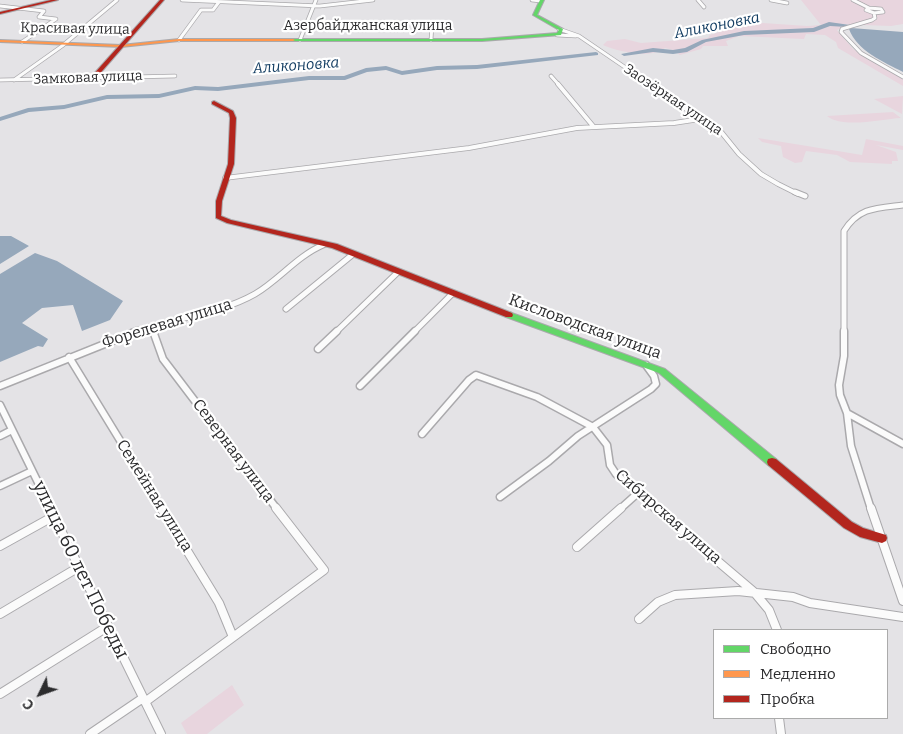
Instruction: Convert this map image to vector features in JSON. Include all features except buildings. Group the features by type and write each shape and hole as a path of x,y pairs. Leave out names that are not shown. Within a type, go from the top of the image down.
{"street":[{"path":"0,13 56,0"},
{"path":"14,80 64,44 117,0"},
{"path":"94,77 162,0"},
{"path":"182,0 314,6 371,0"},
{"path":"260,3 263,0"},
{"path":"300,40 316,0"},
{"path":"538,0 536,16 558,32 578,36"},
{"path":"698,0 704,7"},
{"path":"771,0 787,3"},
{"path":"853,0 870,8 883,11 874,13 866,10 870,8"},
{"path":"179,40 201,10 213,10 219,2"},
{"path":"0,6 22,7 44,12 39,18 56,19 22,42"},
{"path":"874,13 875,18 872,20 849,25 842,28 841,32 861,53 903,77"},
{"path":"431,40 432,24"},
{"name":"Заозёрная улица","path":"558,32 578,36 719,130 729,139 738,153 767,179 789,191 804,196"},
{"name":"Азербайджанская улица","path":"179,40 500,39 558,32"},
{"name":"Красивая улица","path":"0,41 121,46 179,40"},
{"name":"Замковая улица","path":"0,80 175,76"},
{"path":"551,76 594,126"},
{"path":"214,103 231,112 233,118 231,164 225,178 469,148 497,140 594,126 674,123 700,119"},
{"name":"Кисловодская улица","path":"225,178 217,207 218,217 229,222 334,246 352,255 452,294 662,371 848,525 860,532 882,538"},
{"path":"903,205 866,210 851,219 844,231 844,356 839,385 842,403 847,413 852,446 903,600"},
{"name":"Форелевая улица","path":"0,386 136,331 234,304 255,294 311,250 323,245"},
{"path":"286,309 352,255"},
{"path":"318,349 398,272"},
{"path":"360,386 452,294"},
{"name":"Северная улица","path":"152,327 163,359 324,570 233,638"},
{"name":"Семейная улица","path":"69,357 219,603 233,638"},
{"path":"500,497 549,461 578,436 651,390 656,384 654,376 646,365"},
{"name":"Сибирская улица","path":"422,434 469,380 476,375 552,404 593,427 607,445 610,465 613,470 754,592 766,604 773,615 777,629"},
{"name":"улица 60 лет Победы","path":"0,405 161,734"},
{"path":"847,413 903,444"},
{"path":"0,436 12,430"},
{"path":"0,486 32,470"},
{"path":"577,547 639,492"},
{"path":"0,546 54,516"},
{"path":"0,614 79,567"},
{"path":"639,619 658,602 675,595 719,591 754,592 793,597 810,603 903,617"},
{"path":"0,694 107,627"},
{"path":"90,734 144,700 233,638"},
{"path":"779,719 781,734"}],"shaded area":[{"path":"801,0 903,0 903,24 891,26 836,24 845,26 837,30 853,49 903,79 903,86 838,48 836,42 825,35 806,34 804,39 739,36 726,41 728,46 703,46 701,49 680,55 673,50 665,48 643,54 617,50 603,45 607,41 625,39 641,43 708,38 710,35 741,25 763,23 821,25"},
{"path":"903,96 902,114 874,99"},
{"path":"893,112 901,118 852,123 834,120 827,116"},
{"path":"758,138 862,155 866,139 903,146 903,150 876,145 896,152 898,161 892,161 892,164 850,162 837,155 806,151 802,162 795,163 783,157 781,146 762,142"},
{"path":"232,685 244,705 207,734 187,734 181,723"}],"water":[{"path":"849,29 903,32 903,72 865,50 853,37"},
{"path":"0,236 11,236 29,246 0,264"},
{"path":"35,253 57,261 123,301 110,320 82,331 73,305 42,308 22,323 48,339 43,347 38,346 0,362 0,274"}],"waterway":[{"name":"Аликоновка","path":"624,54 653,50 673,52 687,50 704,41 744,33 814,30 829,24 847,25"},
{"name":"Аликоновка","path":"0,119 28,110 64,107 107,97 159,96 195,88 218,89 309,78 345,78 366,70 386,68 402,73 437,68 477,67 596,54"}],"traffic: fast":[{"path":"293,40 482,40 559,34 561,30 535,15 542,0"},
{"path":"509,315 662,371 772,462"}],"traffic: slow":[{"path":"0,41 121,46 179,40 293,40"}],"traffic: jam":[{"path":"0,13 56,0"},
{"path":"94,77 162,0"},
{"path":"214,103 231,112 233,118 231,164 219,201 218,217 229,222 334,246 509,315"},
{"path":"772,462 848,525 860,532 882,538"}]}
